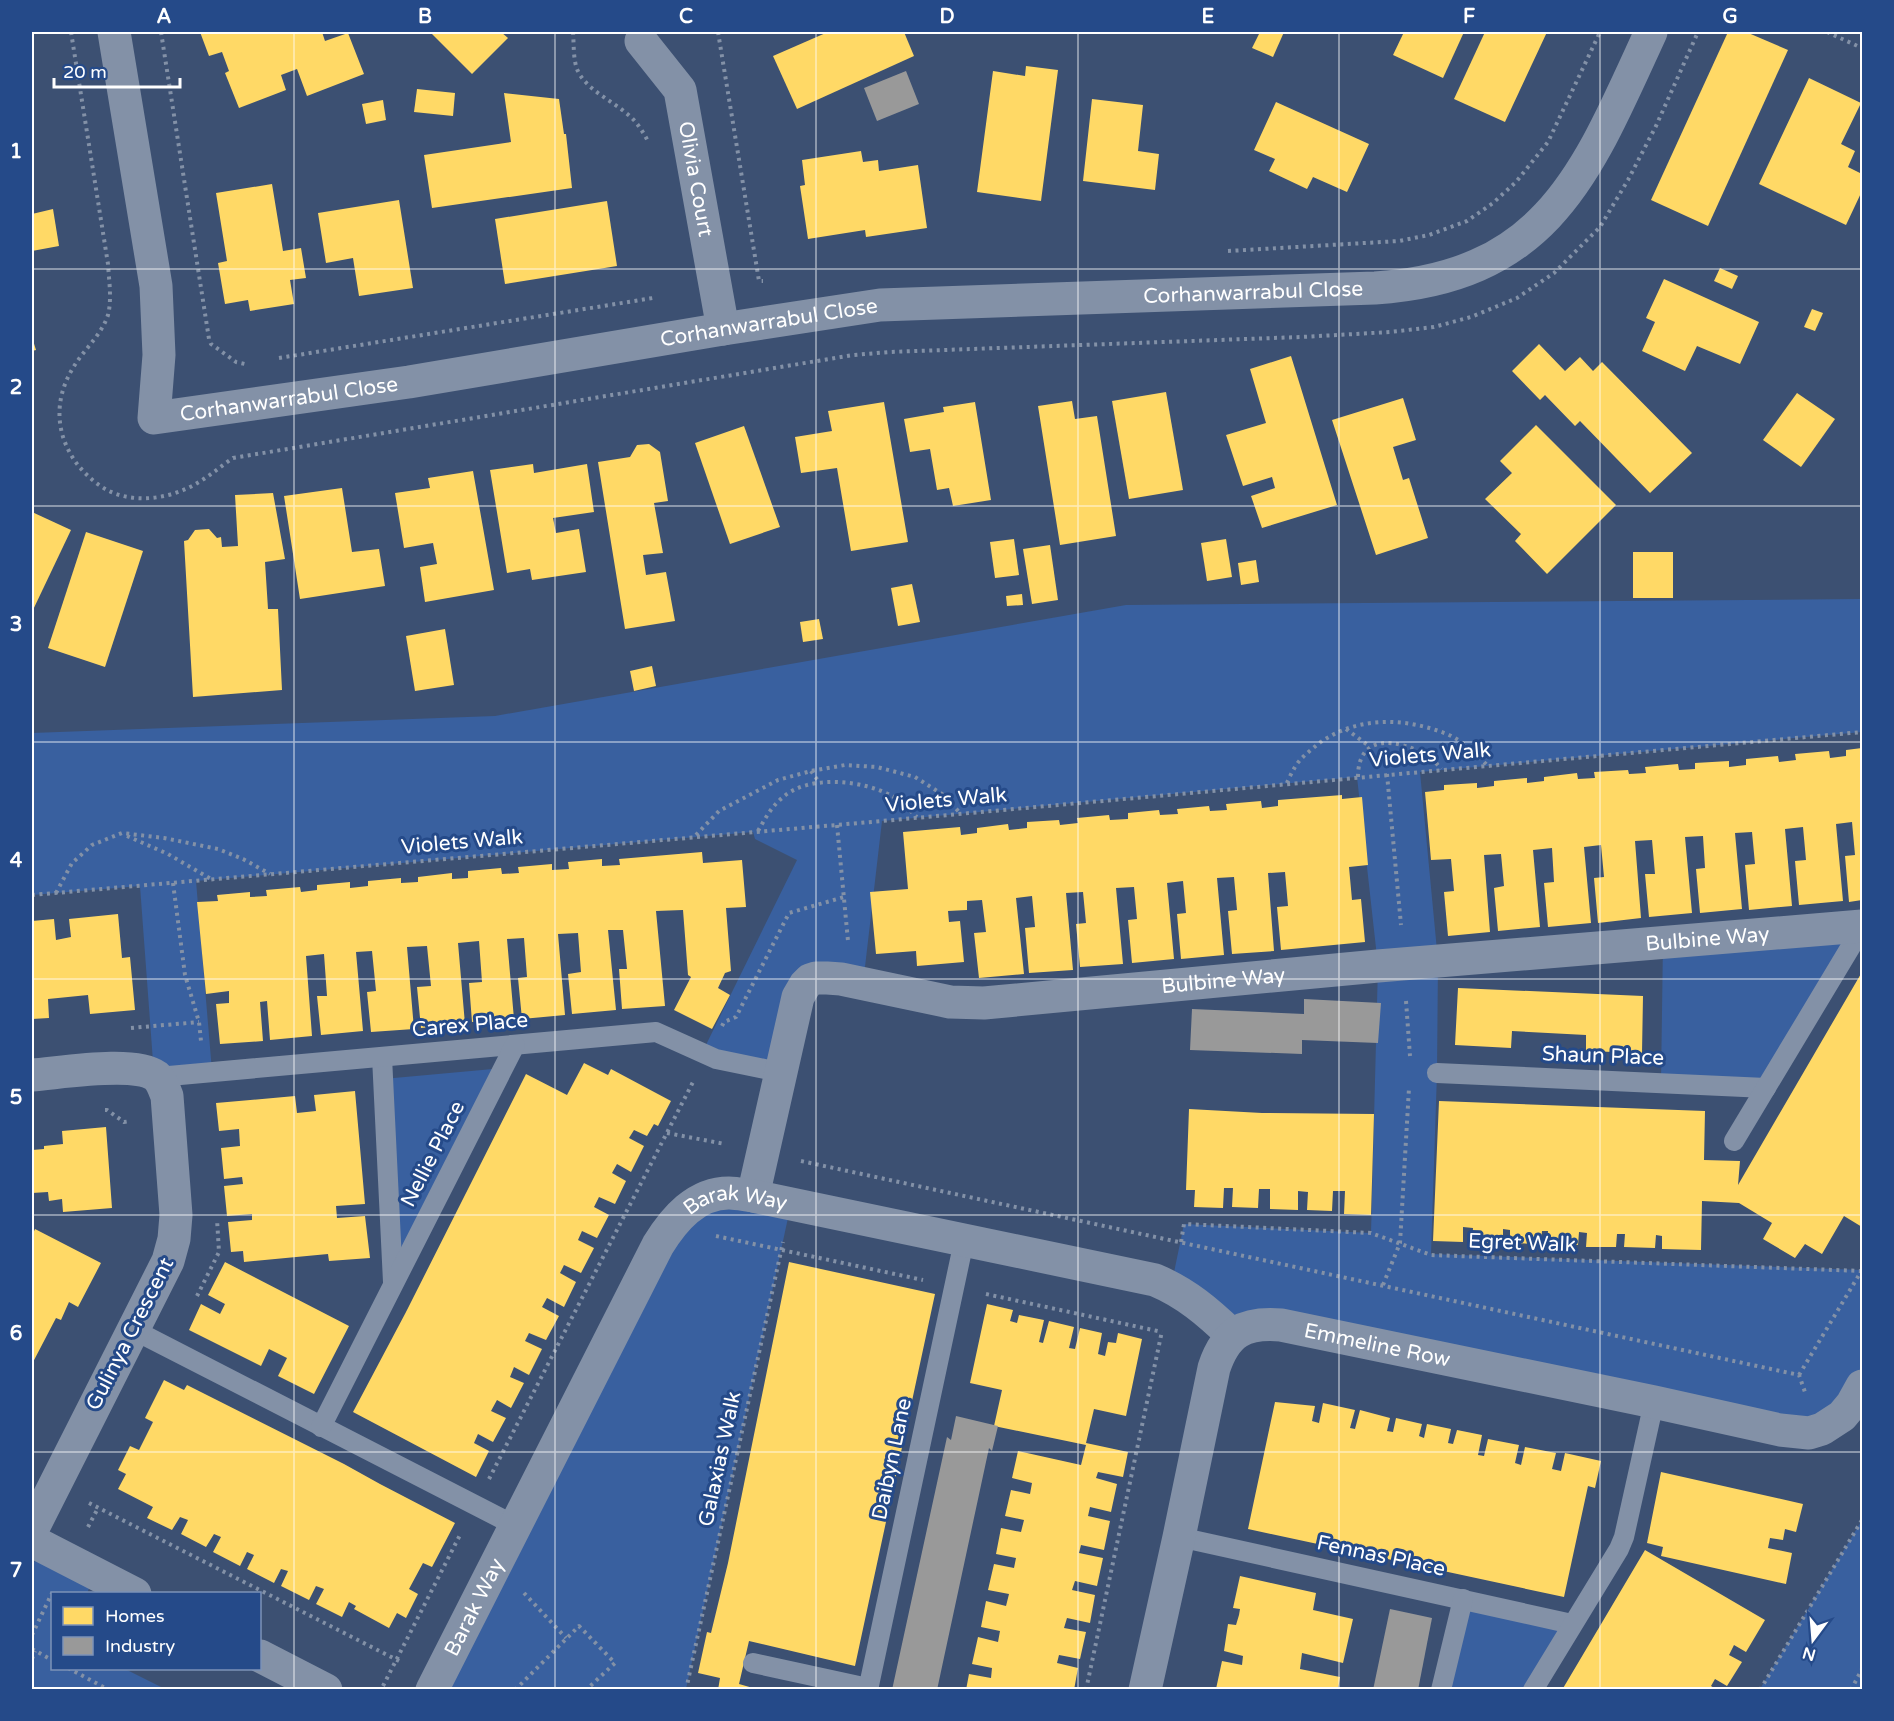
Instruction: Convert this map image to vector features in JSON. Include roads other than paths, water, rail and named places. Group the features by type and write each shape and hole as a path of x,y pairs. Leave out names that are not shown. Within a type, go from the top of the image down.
{"street":[{"name":"Corhanwarrabul Close","path":"114,32 156,286 159,355 154,418 409,382 880,305 1375,288 1435,281 1507,251 1526,237 1562,201 1601,139 1652,32"},
{"name":"Olivia Court","path":"641,41 680,90 723,329"},
{"name":"Bulbine Way","path":"753,1196 779,1072 798,997 805,985 816,978 841,979 950,1002 976,1003 1387,965 1863,927"},
{"path":"32,1075 129,1068 149,1072 158,1077"},
{"name":"Gulinya Crescent","path":"32,1530 172,1251 176,1227 166,1096 164,1086 158,1077"},
{"name":"Barak Way","path":"432,1689 658,1245 669,1228 693,1204 708,1196 729,1193 753,1196 1155,1280 1187,1296 1232,1335"},
{"name":"Emmeline Row","path":"1232,1335 1256,1325 1281,1324 1780,1430 1809,1433 1822,1429 1842,1416 1863,1386"},
{"path":"1145,1689 1214,1368 1218,1355 1232,1335"},
{"path":"32,1541 133,1592"},
{"path":"261,1656 326,1689"}],"lane":[{"path":"1734,1141 1863,927"},
{"name":"Carex Place","path":"158,1077 656,1032 716,1059 779,1072"},
{"name":"Nellie Place","path":"321,1427 515,1045"},
{"name":"Nellie Place","path":"382,1057 393,1285"},
{"name":"Shaun Place","path":"1437,1073 1766,1088"},
{"name":"Daibyn Lane","path":"753,1663 868,1689 964,1241"},
{"path":"132,1329 516,1526"},
{"path":"1533,1689 1619,1549 1624,1537 1654,1402"},
{"name":"Fennas Place","path":"1179,1537 1572,1624"},
{"path":"1442,1689 1462,1599"}]}
